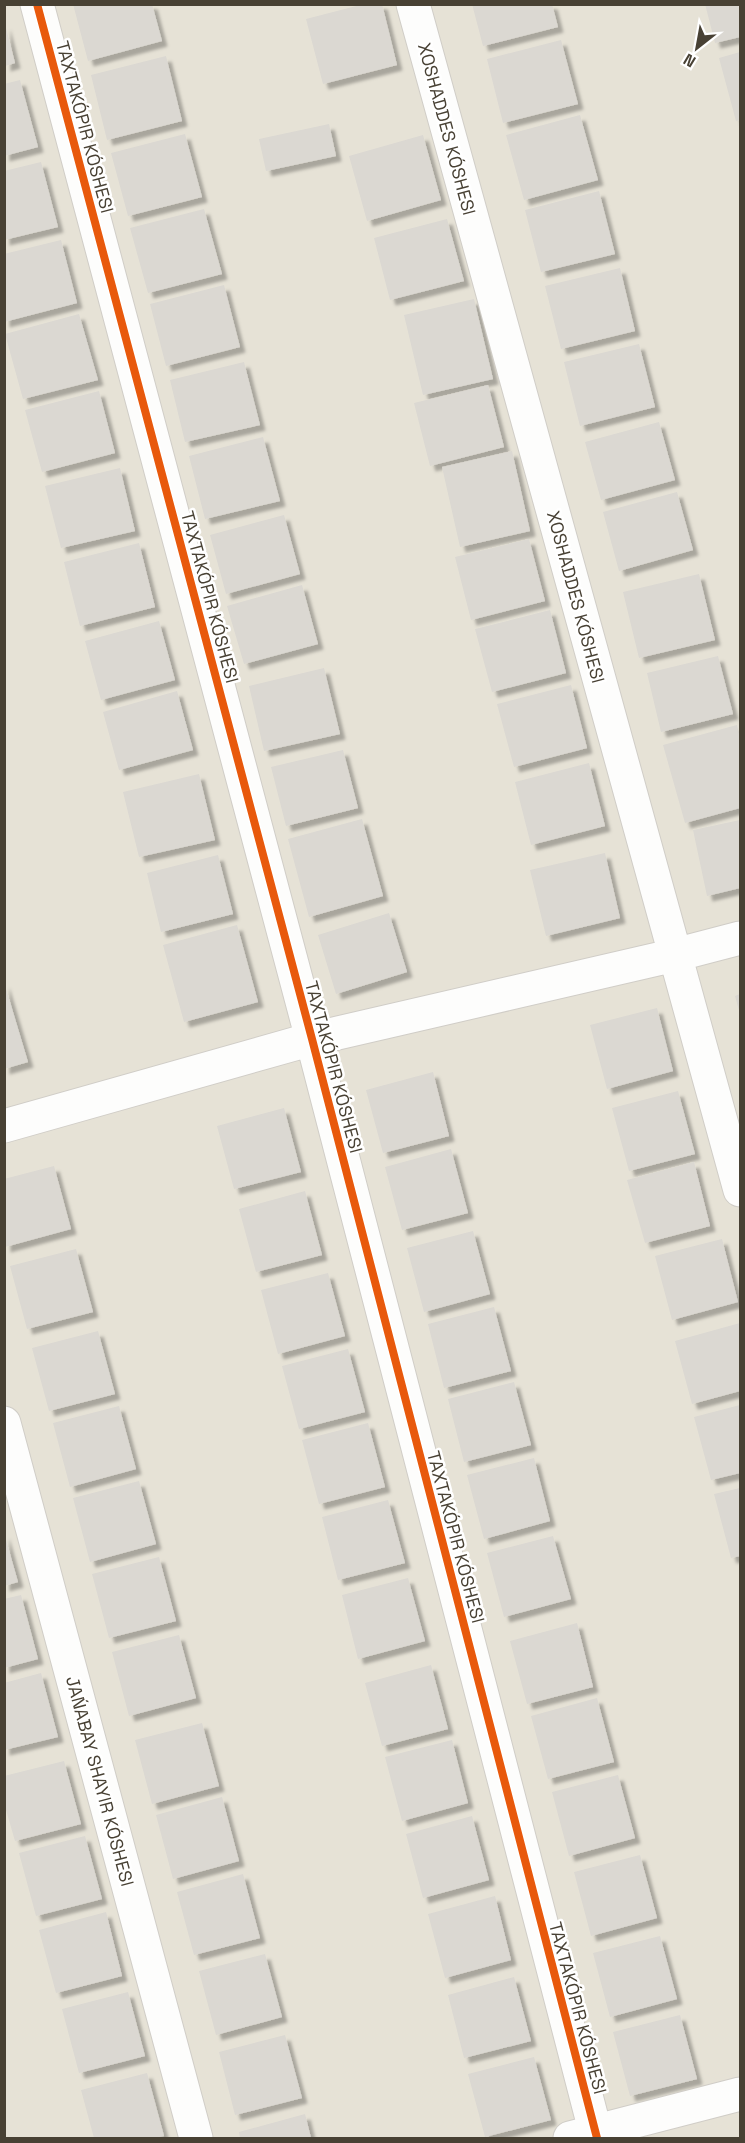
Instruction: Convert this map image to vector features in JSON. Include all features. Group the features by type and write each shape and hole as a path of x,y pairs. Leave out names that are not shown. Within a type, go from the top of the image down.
{"street":[{"name":"TAXTAKÓPIR KÓSHESI","path":"37,4 312,1039 587,2136"},
{"name":"XOSHADDES KÓSHESI","path":"413,4 741,1190"},
{"path":"4,1126 312,1039 741,938"},
{"path":"4,1423 196,2139"},
{"path":"587,2136 741,2094"}],"shaded area":[{"path":"5,5 740,5 740,2138 5,2138"}],"building":[{"path":"73,4 152,4 162,41 88,61"},
{"path":"364,4 382,4 397,65 323,84 306,19"},
{"path":"472,4 552,4 558,27 483,46"},
{"path":"705,4 740,4 740,37 715,43"},
{"path":"5,24 15,63 5,66"},
{"path":"561,40 578,104 503,123 487,59"},
{"path":"740,52 740,120 736,121 719,58"},
{"path":"166,56 182,121 107,140 91,75"},
{"path":"20,80 38,147 4,156 4,84"},
{"path":"580,115 598,180 524,200 506,135"},
{"path":"329,124 336,156 266,171 259,139"},
{"path":"185,134 202,197 128,216 111,153"},
{"path":"423,135 441,200 367,221 349,156"},
{"path":"41,162 58,227 4,240 4,171"},
{"path":"599,191 615,254 541,272 525,210"},
{"path":"204,209 222,274 148,293 130,228"},
{"path":"447,219 464,281 390,300 374,238"},
{"path":"61,240 77,303 4,322 4,254"},
{"path":"620,268 635,331 561,349 545,286"},
{"path":"224,285 240,347 166,366 150,304"},
{"path":"474,299 493,379 423,395 404,315"},
{"path":"79,314 98,380 23,399 5,334"},
{"path":"639,344 655,407 580,426 564,362"},
{"path":"244,362 260,425 185,442 170,380"},
{"path":"488,385 504,447 430,466 414,403"},
{"path":"99,391 115,453 42,472 25,410"},
{"path":"659,422 675,480 601,500 585,442"},
{"path":"263,437 280,501 205,519 189,456"},
{"path":"512,451 530,531 460,547 442,467"},
{"path":"120,468 135,531 61,548 45,486"},
{"path":"677,492 693,550 619,571 603,512"},
{"path":"284,515 300,574 226,594 210,535"},
{"path":"529,539 545,601 471,620 455,557"},
{"path":"139,543 155,607 80,626 64,562"},
{"path":"699,574 715,640 639,658 623,592"},
{"path":"302,585 318,644 244,664 227,606"},
{"path":"550,610 566,673 492,692 475,629"},
{"path":"159,621 175,680 101,700 85,641"},
{"path":"718,656 733,714 661,732 647,673"},
{"path":"324,668 340,734 264,751 249,686"},
{"path":"571,685 587,748 514,767 497,704"},
{"path":"177,691 193,750 119,770 103,712"},
{"path":"737,725 740,738 740,808 685,823 663,745"},
{"path":"343,750 358,808 286,826 271,767"},
{"path":"589,763 605,826 531,845 515,782"},
{"path":"199,774 215,840 139,857 123,792"},
{"path":"362,819 383,896 309,917 288,839"},
{"path":"740,820 740,888 707,896 693,830"},
{"path":"605,853 620,918 546,936 530,870"},
{"path":"218,855 233,914 161,932 147,873"},
{"path":"389,913 407,972 336,994 318,935"},
{"path":"237,925 258,1002 184,1022 163,945"},
{"path":"4,982 28,1062 4,1069"},
{"path":"740,994 740,1014 735,996"},
{"path":"657,1008 673,1071 607,1089 590,1025"},
{"path":"433,1072 449,1136 383,1153 366,1090"},
{"path":"678,1091 695,1154 629,1171 612,1108"},
{"path":"284,1108 301,1172 234,1189 217,1126"},
{"path":"451,1149 468,1213 402,1230 385,1167"},
{"path":"694,1162 710,1226 645,1243 627,1180"},
{"path":"54,1166 71,1229 5,1247 4,1179"},
{"path":"305,1191 322,1255 256,1272 239,1209"},
{"path":"473,1231 490,1294 424,1312 407,1248"},
{"path":"722,1239 738,1302 672,1320 655,1256"},
{"path":"76,1249 93,1312 27,1329 10,1266"},
{"path":"328,1273 345,1336 278,1354 261,1290"},
{"path":"494,1307 511,1371 444,1388 428,1324"},
{"path":"740,1323 740,1391 692,1404 675,1341"},
{"path":"98,1331 115,1394 49,1411 32,1348"},
{"path":"348,1349 365,1412 299,1429 282,1366"},
{"path":"514,1382 531,1445 464,1462 448,1399"},
{"path":"740,1405 740,1473 711,1480 694,1417"},
{"path":"119,1406 136,1469 70,1487 53,1423"},
{"path":"368,1423 385,1487 319,1504 302,1440"},
{"path":"534,1458 550,1521 484,1539 467,1475"},
{"path":"139,1481 156,1544 90,1562 73,1498"},
{"path":"740,1488 740,1556 731,1558 714,1494"},
{"path":"388,1500 405,1563 338,1580 322,1517"},
{"path":"4,1533 18,1582 4,1586"},
{"path":"553,1536 571,1599 504,1617 487,1553"},
{"path":"159,1557 176,1621 109,1638 92,1574"},
{"path":"408,1578 425,1641 358,1659 342,1595"},
{"path":"21,1595 38,1659 4,1668 4,1599"},
{"path":"577,1623 593,1687 527,1704 510,1641"},
{"path":"179,1635 196,1698 129,1716 112,1652"},
{"path":"431,1665 448,1729 382,1746 365,1683"},
{"path":"41,1673 58,1737 4,1750 4,1683"},
{"path":"597,1698 614,1762 548,1779 531,1716"},
{"path":"202,1723 219,1786 152,1804 135,1740"},
{"path":"452,1740 468,1803 402,1821 385,1757"},
{"path":"64,1761 81,1824 15,1841 4,1803 4,1776"},
{"path":"618,1775 635,1838 569,1856 552,1792"},
{"path":"222,1797 239,1861 173,1879 156,1815"},
{"path":"472,1816 489,1880 423,1898 406,1834"},
{"path":"85,1836 102,1899 36,1916 19,1853"},
{"path":"640,1855 657,1918 591,1936 574,1872"},
{"path":"243,1874 260,1938 194,1955 177,1892"},
{"path":"495,1896 511,1960 445,1978 428,1914"},
{"path":"106,1912 122,1976 56,1993 39,1930"},
{"path":"660,1936 677,1999 610,2017 593,1953"},
{"path":"265,1954 282,2017 216,2035 199,1971"},
{"path":"514,1977 531,2041 464,2058 448,1995"},
{"path":"128,1992 145,2056 79,2073 62,2009"},
{"path":"680,2015 697,2079 630,2096 613,2032"},
{"path":"285,2035 302,2098 235,2115 219,2052"},
{"path":"534,2057 551,2120 485,2137 468,2074"},
{"path":"147,2073 164,2136 94,2138 81,2090"},
{"path":"305,2114 311,2138 240,2138 239,2132"}],"cycle path":[{"path":"37,4 312,1039 597,2138"}]}
